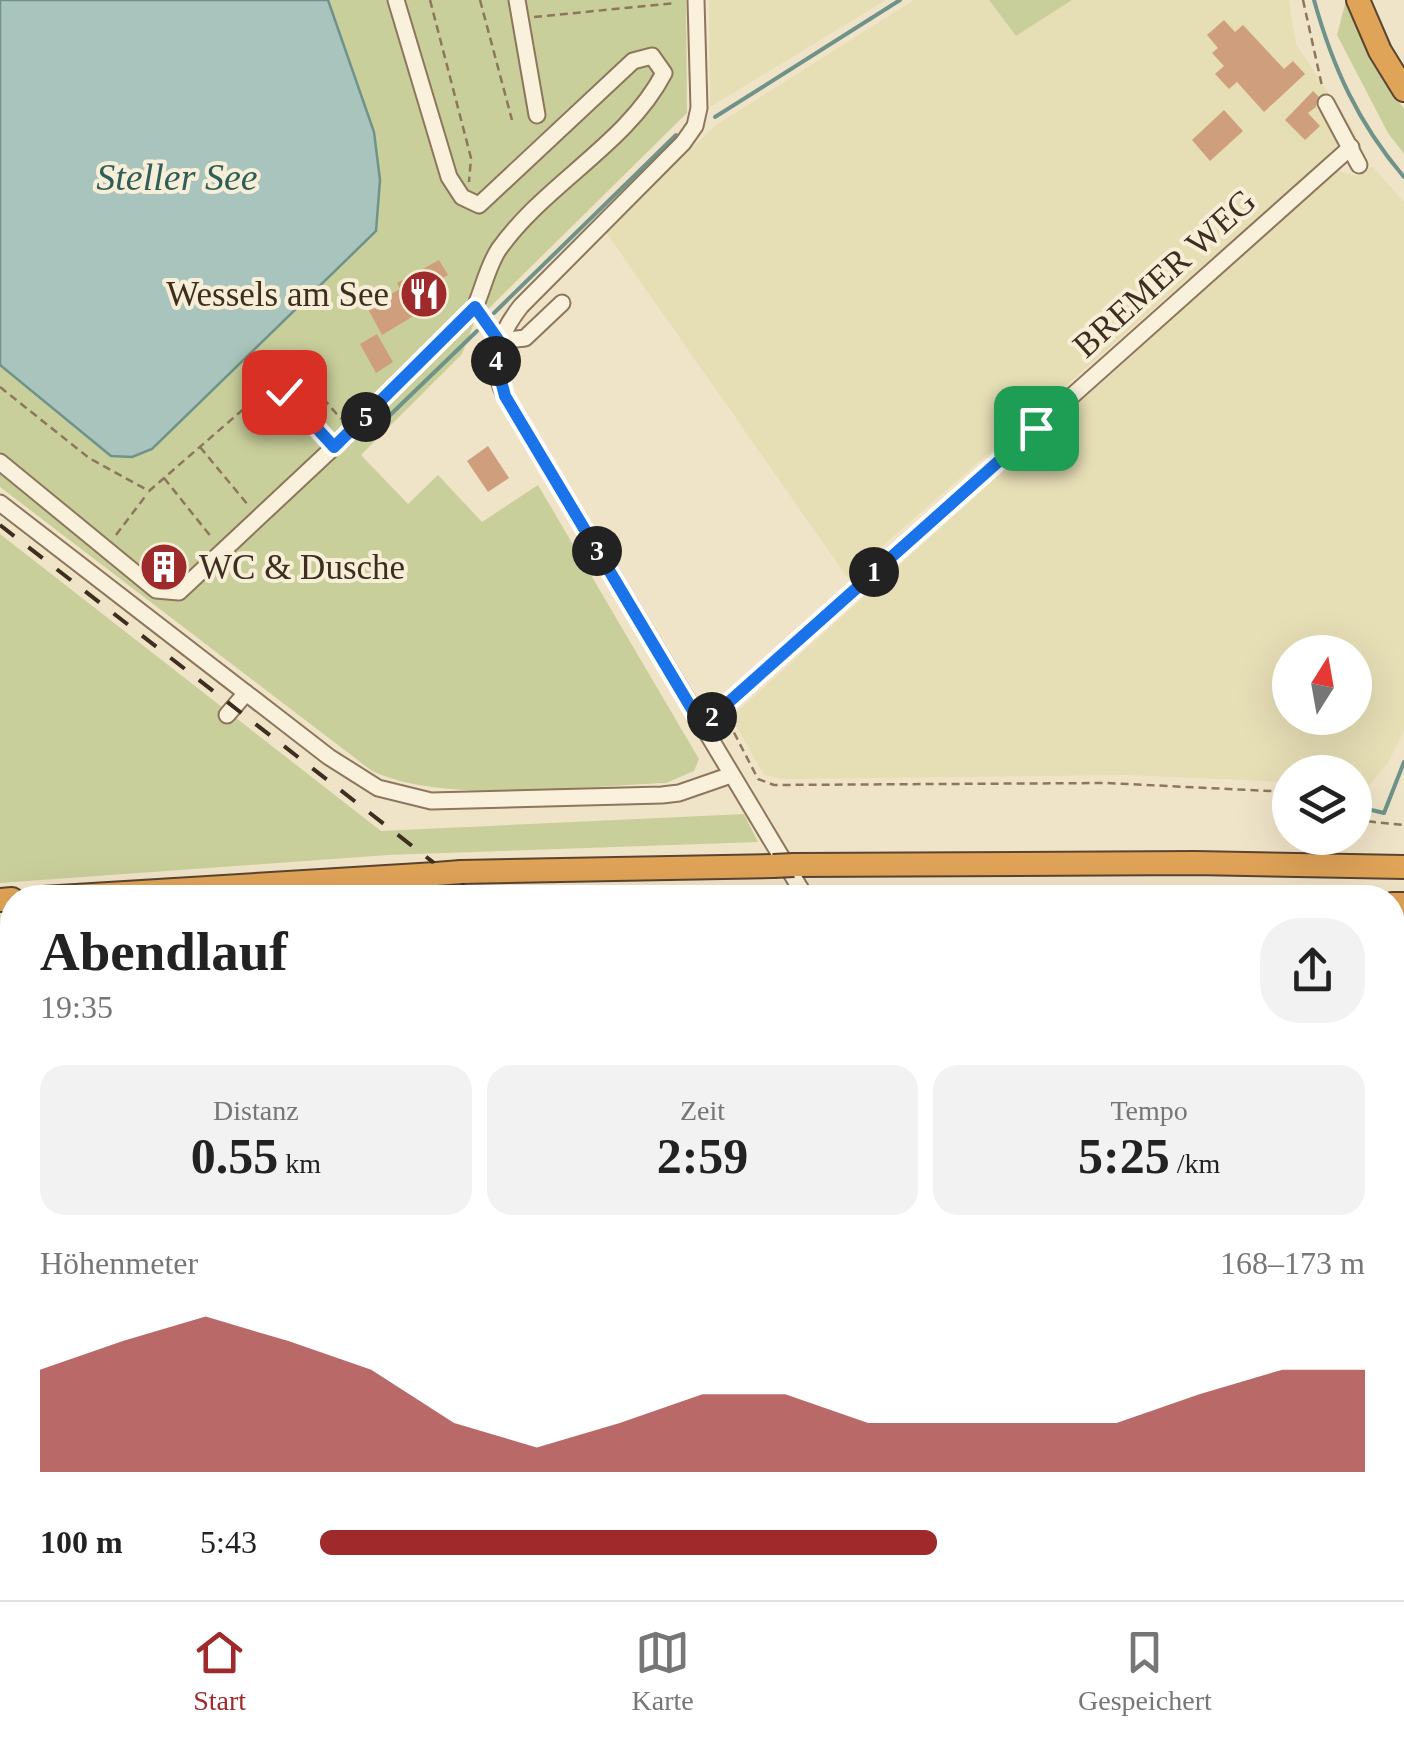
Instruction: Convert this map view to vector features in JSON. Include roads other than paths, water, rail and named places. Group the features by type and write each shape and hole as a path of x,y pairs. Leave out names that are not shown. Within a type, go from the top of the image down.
{"highway":[{"path":"1358,0 1380,50 1404,90"},
{"path":"256,885 461,872 784,866 1404,864"}],"street":[{"path":"0,462 156,590 178,592 351,431 475,307 498,251 544,199 648,102 664,73 652,56 633,61 479,206 462,197 449,177 396,0"},
{"path":"517,0 537,115"},
{"path":"696,0 700,108 695,126 683,143 543,281 505,326 496,362 505,396 798,885"},
{"path":"1326,103 1359,165"},
{"name":"BREMER WEG","path":"702,726 1351,147"},
{"path":"499,341 525,338 562,302"},
{"path":"475,307 499,341"},
{"path":"0,503 357,776 400,796 431,801 662,795 731,774"},
{"path":"227,715 246,693"}],"water":[{"name":"Steller See","path":"0,0 328,0 374,132 380,180 376,231 152,449 132,457 111,456 0,365"}],"waterway":[{"path":"715,117 900,0"},
{"path":"1314,0 1349,94 1373,136 1404,177"},
{"path":"494,313 676,135"},
{"path":"386,419 477,331"},
{"path":"1372,810 1384,813 1404,762"}],"railway":[{"path":"0,525 462,885"}],"place":[{"name":"Wessels am See","path":"424,294"},
{"name":"WC & Dusche","path":"164,567"}]}
